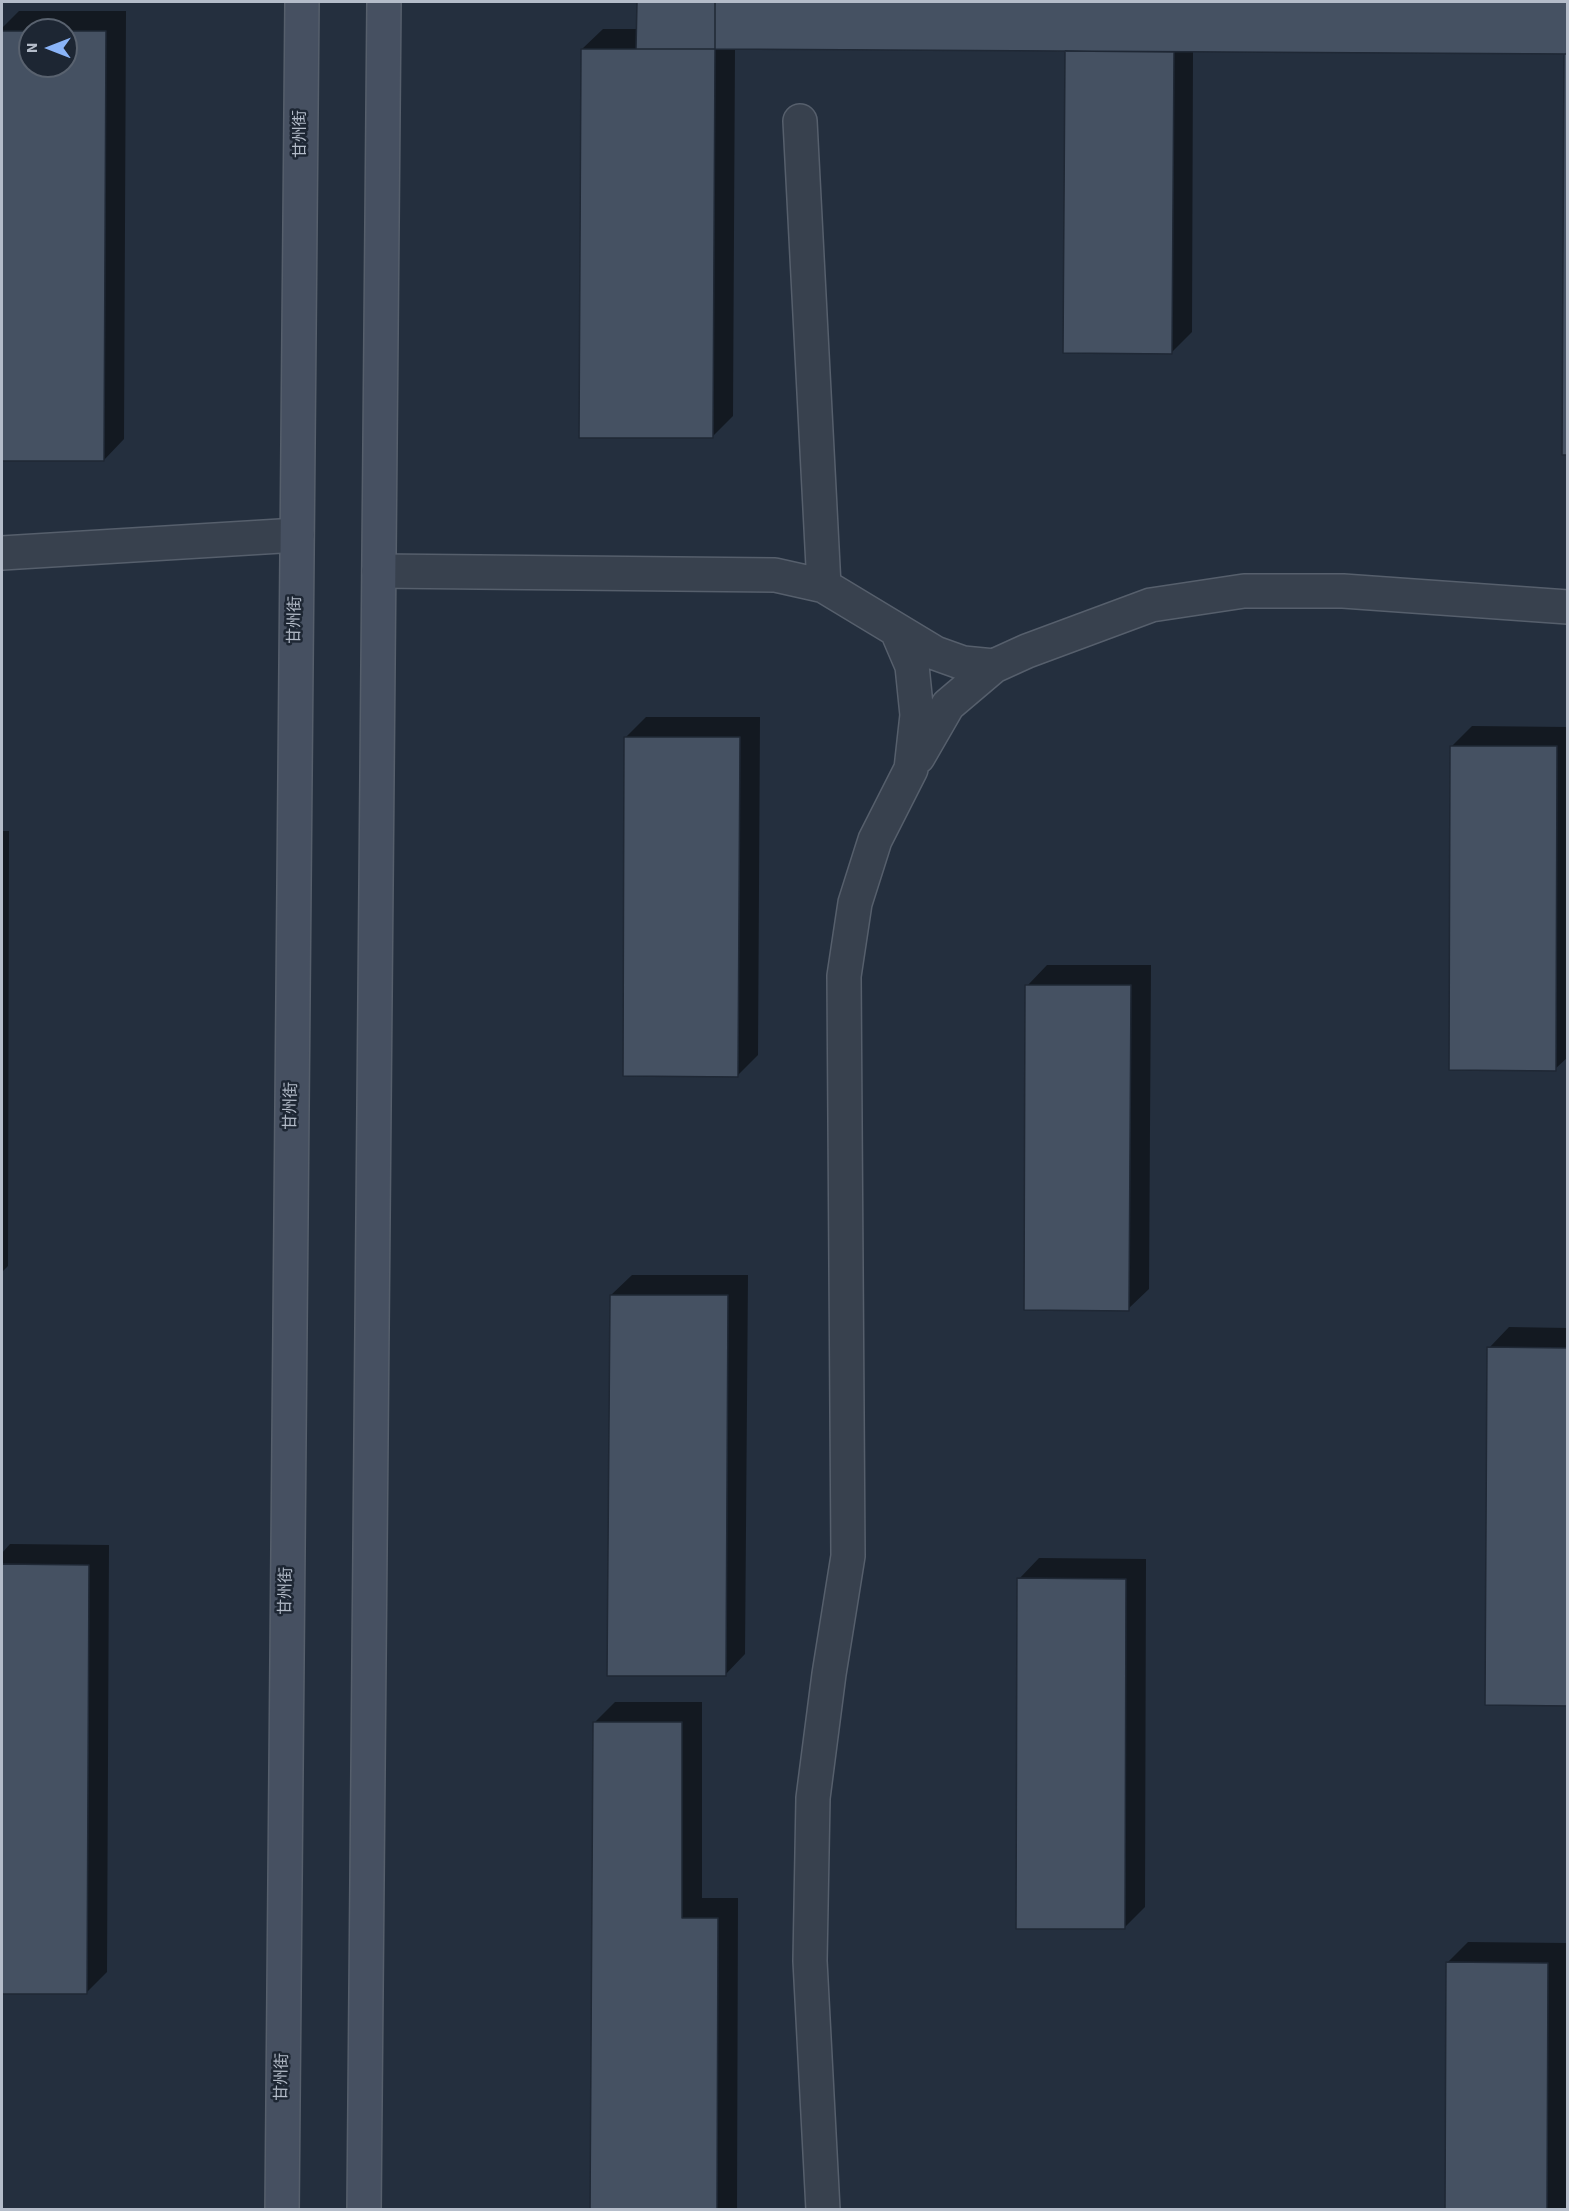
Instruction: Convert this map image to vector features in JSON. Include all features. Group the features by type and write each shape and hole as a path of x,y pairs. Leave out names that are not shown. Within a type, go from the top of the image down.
{"street":[{"name":"甘州街","path":"282,2210 302,2"},
{"path":"364,2210 384,2"},
{"path":"800,121 824,586"},
{"path":"2,553 297,535"},
{"path":"379,571 775,575 824,586 935,653 963,663 994,666"},
{"path":"823,2210 810,1961 813,1798 829,1674 848,1556 844,976 855,903 875,840 911,769 948,705 994,666 1027,651 1151,604 1244,591 1342,591 1568,607"},
{"path":"897,631 912,666 917,716 911,769"}],"building":[{"path":"637,2 715,2 715,49 636,49"},
{"path":"715,2 1568,2 1568,54 715,49"},
{"path":"2,31 18,31 18,78 78,78 78,31 106,31 104,461 2,461"},
{"path":"581,49 715,49 713,438 579,438"},
{"path":"1065,51 1174,52 1172,354 1063,353"},
{"path":"1564,54 1568,54 1568,455 1562,455"},
{"path":"624,737 740,737 738,1077 623,1076"},
{"path":"1450,746 1557,746 1556,1071 1449,1070"},
{"path":"1025,985 1131,985 1129,1311 1024,1310"},
{"path":"610,1295 728,1295 726,1676 607,1676"},
{"path":"1487,1347 1568,1348 1568,1706 1485,1705"},
{"path":"2,1564 89,1565 87,1994 2,1994"},
{"path":"1017,1578 1126,1579 1125,1929 1016,1929"},
{"path":"593,1722 682,1722 682,1918 718,1918 717,2210 590,2210"},
{"path":"1446,1962 1548,1963 1547,2210 1445,2210"}]}
